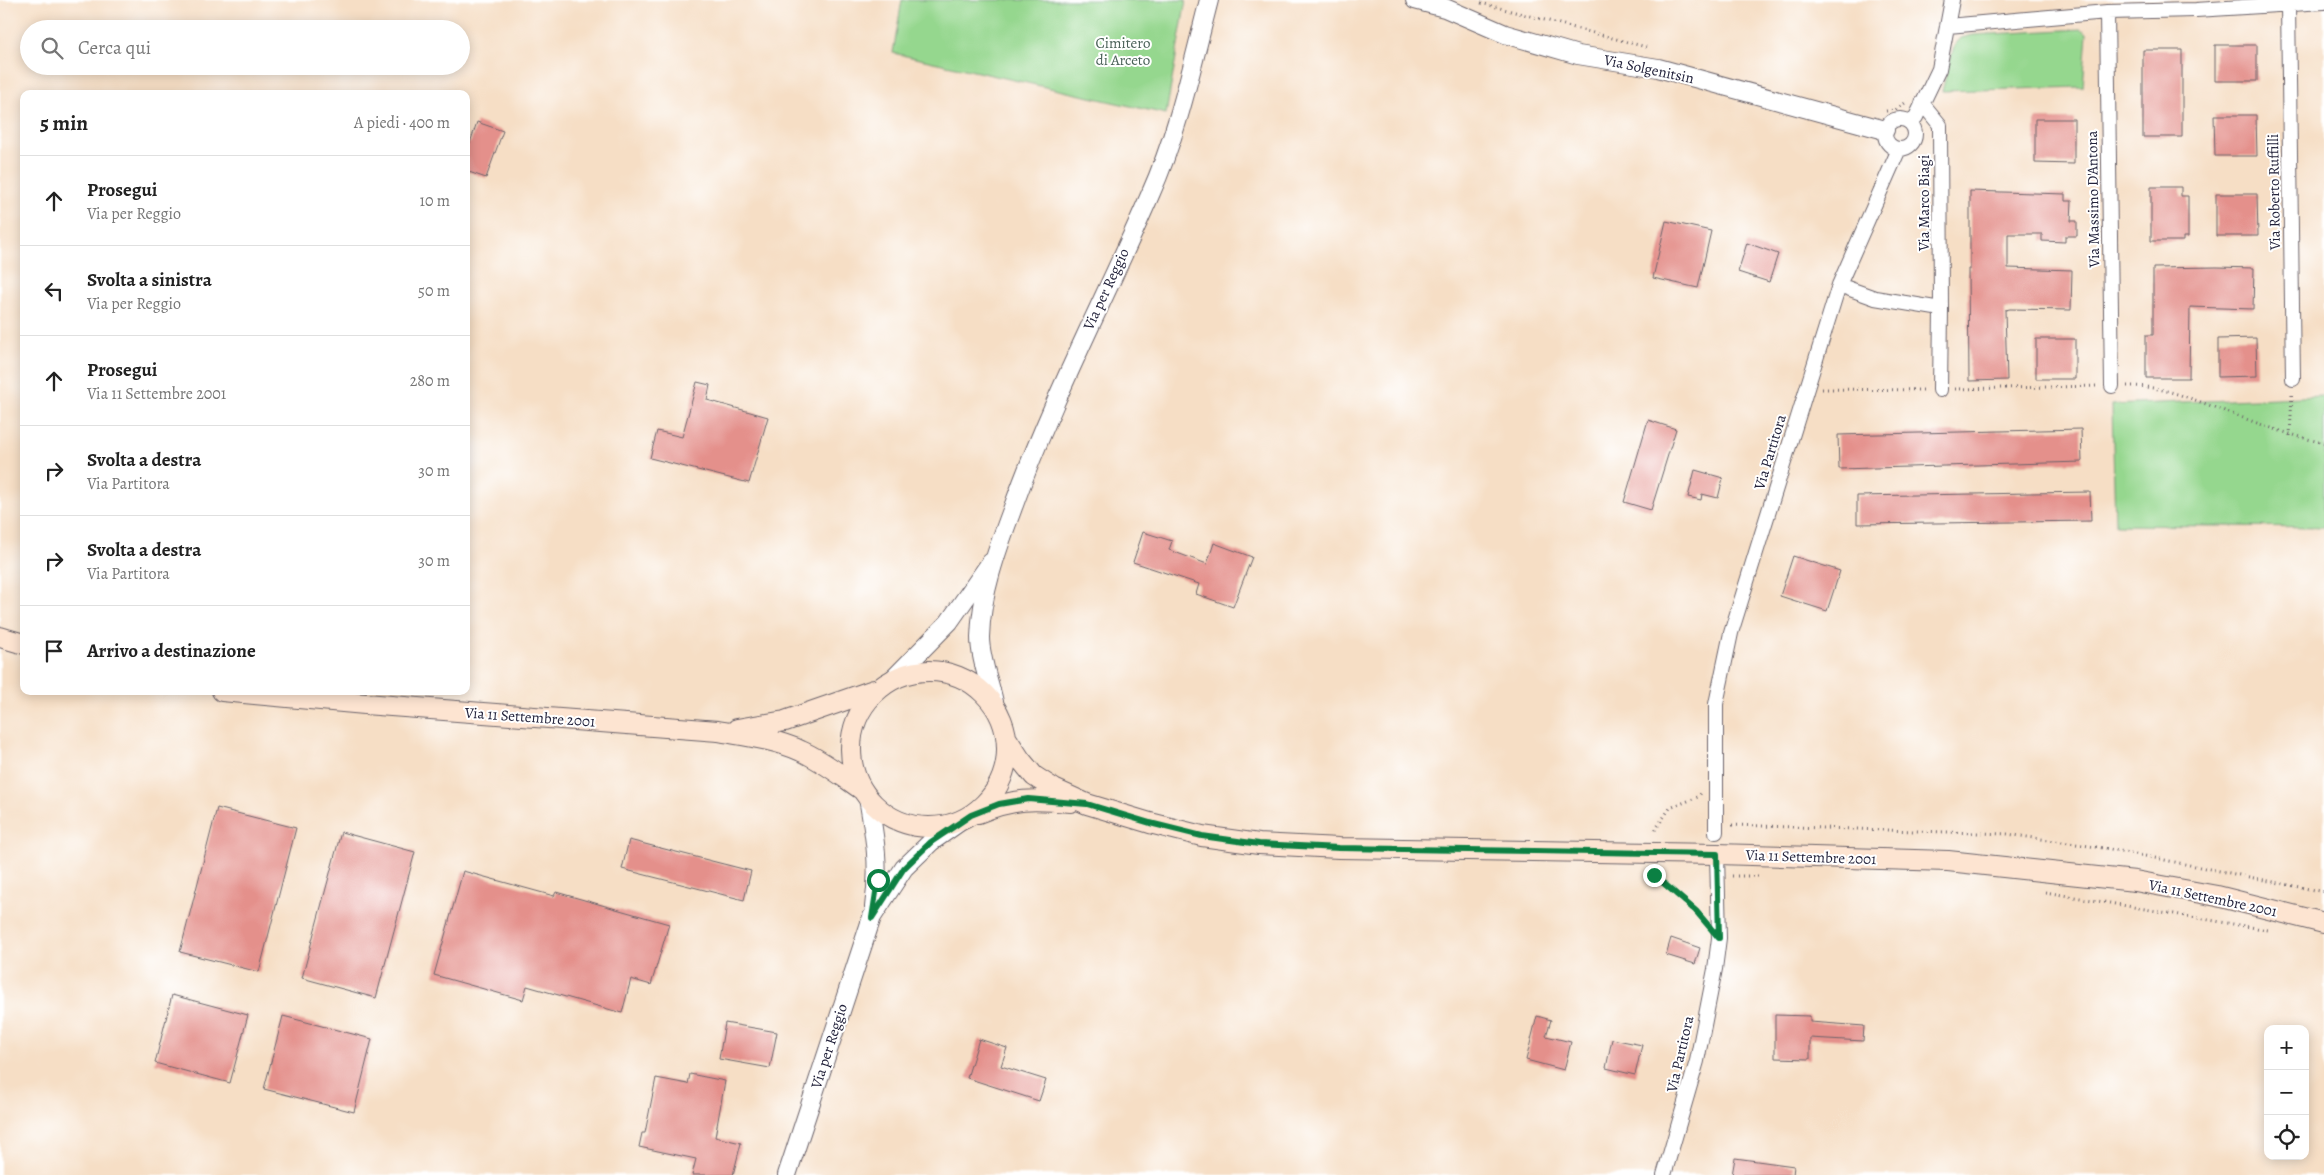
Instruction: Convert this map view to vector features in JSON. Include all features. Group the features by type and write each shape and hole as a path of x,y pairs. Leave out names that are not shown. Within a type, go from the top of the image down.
{"main road":[{"path":"0,636 20,643"},
{"name":"Via 11 Settembre 2001","path":"718,731 785,721 844,702 917,671 943,672 956,675 973,684 995,708 1007,739 1020,759 1039,779 1054,789 1087,804 1202,836 1259,844 1358,848 1717,854 1948,861 2073,873 2135,882 2217,896 2324,923"},
{"name":"Via 11 Settembre 2001","path":"864,794 851,762 852,734 862,708 887,683"},
{"name":"Via 11 Settembre 2001","path":"272,695 718,731 771,740 804,752 864,794 883,813 901,823 921,828 942,827 1014,800 1040,799 1087,804"},
{"name":"Via 11 Settembre 2001","path":"966,818 981,808 997,788 1006,764 1007,739"}],"street":[{"name":"Via per Reggio","path":"995,708 980,640 983,610 994,558 1050,410 1154,186 1177,123 1207,8 1217,0"},
{"name":"Via Solgenitsin","path":"1415,0 1445,8 1505,34 1569,52 1658,68 1885,130"},
{"path":"1899,149 1888,143 1885,130 1894,120 1905,119 1909,122 1916,117 1915,102 1939,69 1952,0"},
{"path":"1948,26 2195,5 2324,2"},
{"name":"Via Roberto Ruffilli","path":"2288,4 2293,379"},
{"name":"Via Massimo D'Antona","path":"2107,12 2112,386"},
{"name":"Via Marco Biagi","path":"1915,102 1940,125 1940,390"},
{"name":"Via Partitora","path":"1716,829 1716,704 1731,633 1839,284 1899,149 1910,146 1915,138 1914,129 1909,122"},
{"path":"1839,284 1875,298 1941,309"},
{"name":"Via per Reggio","path":"887,683 948,622 994,558"},
{"name":"Via per Reggio","path":"787,1175 872,918 878,880 878,860 864,794"},
{"name":"Via per Reggio","path":"872,918 904,868 931,842 966,818"},
{"name":"Via Partitora","path":"1664,1175 1697,1061 1719,938 1717,854"}],"path":[{"path":"1479,2 1646,47"},
{"path":"1880,112 1895,110 1915,102"},
{"path":"2290,436 2293,379"},
{"path":"1806,389 1940,390 2140,385 2182,394 2290,436 2324,443"},
{"path":"1655,830 1670,808 1698,797 1716,776"},
{"path":"1716,829 1780,826 2007,834 2110,849 2324,892"},
{"path":"1654,875 1696,911 1719,938"},
{"path":"1719,876 1767,876"},
{"path":"2038,891 2275,931"}],"green space":[{"name":"Cimitero di Arceto","path":"902,0 1186,0 1166,114 893,53"},
{"path":"2082,29 2087,33 2083,87 1942,91 1954,46 1961,38 1973,35"},
{"path":"2324,396 2324,527 2115,525 2112,405"}],"building":[{"path":"2215,45 2257,45 2257,81 2215,81"},
{"path":"2143,50 2182,50 2182,137 2143,137"},
{"path":"2214,115 2256,115 2257,156 2215,156"},
{"path":"2035,119 2074,119 2074,164 2035,163"},
{"path":"477,122 503,131 486,178 470,172 470,143"},
{"path":"2151,187 2181,187 2181,196 2188,196 2188,237 2183,237 2183,241 2151,241"},
{"path":"1970,191 2065,194 2065,201 2072,201 2071,221 2077,221 2077,236 2065,236 2065,242 2042,241 2042,234 2008,234 2008,268 2072,270 2071,310 2005,310 2007,380 1969,381 1968,269 1970,269"},
{"path":"2216,194 2257,194 2258,236 2216,236"},
{"path":"1666,221 1711,231 1698,288 1653,278"},
{"path":"1747,243 1778,254 1769,282 1738,272"},
{"path":"2153,268 2254,268 2253,309 2190,307 2189,378 2146,378 2146,335 2153,335"},
{"path":"2256,338 2257,376 2218,377 2218,339"},
{"path":"2036,339 2075,339 2075,379 2036,379"},
{"path":"697,382 710,385 707,400 768,417 749,483 650,458 657,431 682,437"},
{"path":"1648,420 1676,429 1651,510 1624,502"},
{"path":"2081,429 2082,462 1839,469 1838,435"},
{"path":"1695,470 1723,478 1718,498 1702,494 1701,500 1688,497"},
{"path":"2090,492 2091,521 1857,524 1857,496"},
{"path":"1143,532 1172,541 1169,550 1207,564 1214,543 1252,557 1233,607 1196,594 1199,584 1133,562"},
{"path":"1793,556 1840,571 1827,611 1780,596"},
{"path":"217,808 296,828 259,972 180,952"},
{"path":"341,832 415,852 376,998 302,978"},
{"path":"629,840 751,871 744,900 622,869"},
{"path":"463,871 554,896 556,892 669,924 651,985 631,979 622,1013 527,986 523,1000 434,975"},
{"path":"1671,938 1700,948 1695,964 1666,955"},
{"path":"172,995 248,1015 230,1083 155,1063"},
{"path":"1775,1015 1810,1016 1810,1022 1864,1026 1863,1041 1810,1038 1810,1059 1775,1058"},
{"path":"283,1016 372,1039 354,1112 264,1089"},
{"path":"1537,1016 1551,1020 1546,1036 1571,1042 1564,1070 1526,1060"},
{"path":"725,1023 777,1032 770,1068 719,1059"},
{"path":"979,1039 1007,1048 1001,1066 1046,1080 1039,1101 967,1078"},
{"path":"1612,1039 1642,1045 1635,1075 1606,1068"},
{"path":"690,1074 725,1081 715,1137 741,1143 733,1175 692,1175 696,1159 639,1147 642,1133 645,1133 656,1078 688,1084"},
{"path":"1735,1158 1794,1166 1793,1175 1732,1175"}],"route":[{"path":"878,880 872,918 891,885 904,868 931,842 971,815 1014,800 1040,799 1087,804 1202,836 1259,844 1339,848 1717,854 1719,938 1696,911 1654,875"}]}
